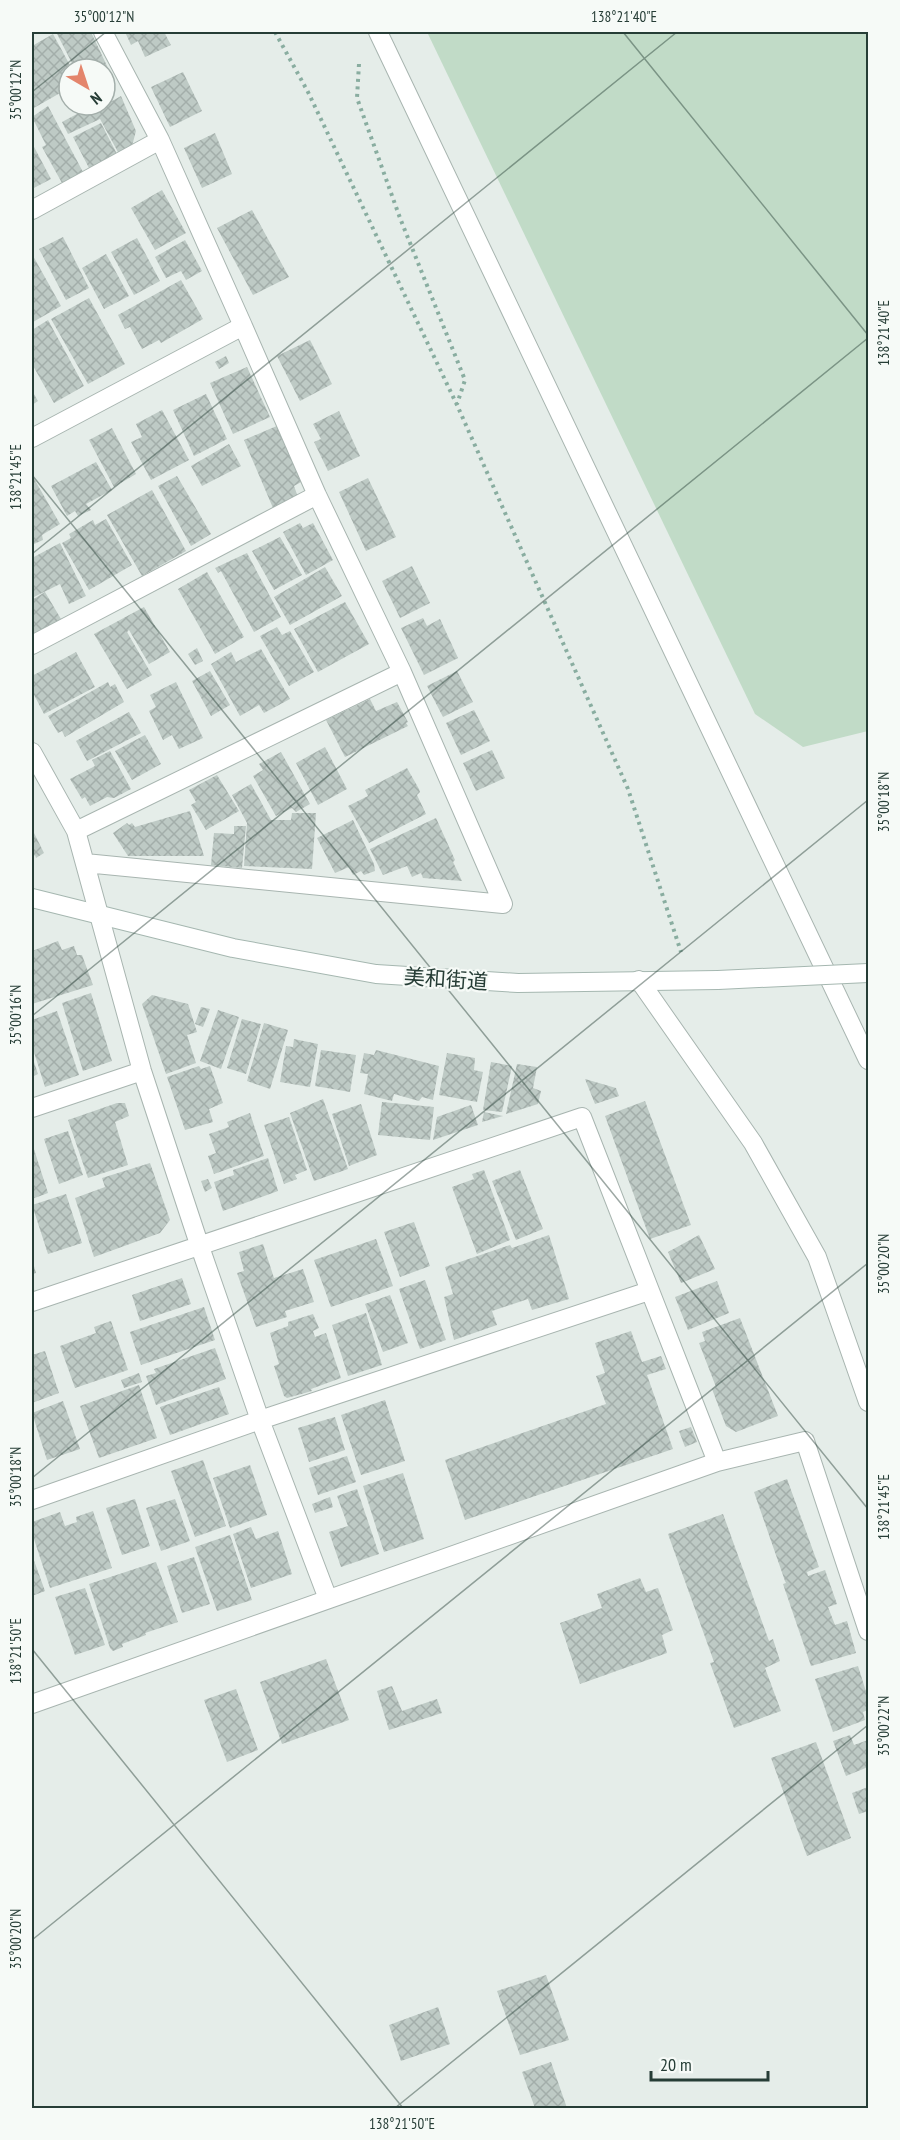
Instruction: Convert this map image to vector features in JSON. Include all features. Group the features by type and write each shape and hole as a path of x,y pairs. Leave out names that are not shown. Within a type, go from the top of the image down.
{"street":[{"path":"85,863 503,904 402,672 317,495 160,140 103,32"},
{"path":"382,39 868,1060"},
{"path":"32,210 160,140"},
{"path":"32,438 243,326"},
{"path":"32,645 317,495"},
{"path":"76,831 402,672"},
{"path":"32,752 76,831 142,1071 260,1420 328,1599"},
{"name":"美和街道","path":"32,898 232,948 376,974 518,983 690,981 868,973"},
{"path":"639,980 753,1143 817,1257 868,1402"},
{"path":"32,1108 142,1071"},
{"path":"32,1302 582,1117 717,1462"},
{"path":"32,1500 260,1420 649,1291"},
{"path":"32,1704 717,1462 805,1441 868,1631"}],"path":[{"path":"275,32 308,92 457,405 628,789 690,981"},
{"path":"382,39 359,63 357,98 400,218 465,380 457,405"}],"green space":[{"path":"433,32 868,32 868,731 803,747 755,714 428,34"}],"building":[{"path":"56,32 91,32 103,57 69,57"},
{"path":"125,32 164,32 171,45 145,57 138,41 131,45"},
{"path":"53,34 65,57 57,57 57,95 32,109 32,46"},
{"path":"183,72 202,111 170,127 151,87"},
{"path":"121,96 136,131 132,146 119,154 100,119 68,134 62,122 71,117 117,117 117,98"},
{"path":"48,106 83,172 62,183 42,147 46,145 32,117"},
{"path":"101,123 118,156 90,170 73,137"},
{"path":"215,133 232,174 202,188 184,148"},
{"path":"32,143 51,179 32,189"},
{"path":"162,190 186,233 155,250 131,208"},
{"path":"252,210 289,277 253,295 217,228"},
{"path":"63,237 89,288 66,300 39,249"},
{"path":"137,238 160,281 134,295 111,252"},
{"path":"185,240 202,271 186,280 181,271 166,278 155,257"},
{"path":"32,254 61,306 33,322 32,320"},
{"path":"106,254 129,296 104,309 82,268"},
{"path":"181,280 203,319 161,343 159,340 142,349 130,327 125,329 118,315"},
{"path":"89,298 125,364 88,384 51,319"},
{"path":"48,320 84,386 54,403 32,364 32,330"},
{"path":"310,340 332,384 300,401 277,356"},
{"path":"226,356 229,363 219,369 215,362"},
{"path":"247,367 270,417 233,434 210,383"},
{"path":"32,391 38,401 32,405"},
{"path":"206,394 227,439 194,456 173,410"},
{"path":"162,410 189,460 151,480 131,442 142,437 136,424"},
{"path":"339,411 360,456 328,471 314,442 321,439 313,424"},
{"path":"279,425 303,481 294,486 298,497 273,508 244,440"},
{"path":"112,428 136,474 114,487 89,440"},
{"path":"229,444 241,466 202,486 191,466"},
{"path":"96,462 112,490 86,504 91,510 78,516 75,511 67,516 51,486"},
{"path":"32,475 60,524 42,535 43,540 34,544 32,540"},
{"path":"177,476 211,534 191,546 158,486"},
{"path":"368,478 396,537 366,551 339,492"},
{"path":"152,490 186,551 142,576 107,515"},
{"path":"106,519 132,565 89,590 62,543 71,538 69,534 93,520 95,525"},
{"path":"300,523 303,528 313,523 333,560 306,575 283,532"},
{"path":"280,537 302,575 274,590 252,551"},
{"path":"60,543 86,596 69,604 60,584 32,598 32,558"},
{"path":"247,553 281,617 254,632 221,571 218,573 215,568"},
{"path":"412,566 430,603 400,618 382,581"},
{"path":"325,567 342,596 290,625 274,597"},
{"path":"207,572 244,637 215,654 178,589"},
{"path":"45,592 61,619 32,636 32,600"},
{"path":"345,602 369,644 318,672 294,629"},
{"path":"144,607 170,652 149,664 129,630 127,632 152,675 127,689 94,634"},
{"path":"423,618 427,626 440,619 458,658 424,675 401,628"},
{"path":"277,627 282,635 290,631 314,672 289,686 260,636"},
{"path":"197,648 203,661 195,665 188,654"},
{"path":"261,649 290,699 264,713 259,705 240,716 211,664 231,652 236,662"},
{"path":"76,652 95,687 44,714 32,691 32,676"},
{"path":"210,671 230,705 211,716 192,681"},
{"path":"457,671 473,702 443,717 427,686"},
{"path":"108,682 110,687 115,684 124,702 65,737 62,731 58,733 48,716"},
{"path":"176,682 203,738 179,749 172,735 163,740 149,711 156,707 150,695"},
{"path":"370,699 376,711 397,702 408,726 345,757 326,720"},
{"path":"474,710 490,741 461,755 446,723"},
{"path":"129,712 141,733 87,761 76,741"},
{"path":"145,735 161,764 132,780 115,751"},
{"path":"325,747 347,789 318,805 296,763"},
{"path":"492,750 505,778 476,791 463,763"},
{"path":"110,751 131,789 114,798 107,797 90,806 85,797 82,799 70,779 95,766 92,760"},
{"path":"281,752 310,804 296,812 292,808 276,816 253,776 263,770 259,764"},
{"path":"407,768 419,789 420,792 417,795 426,814 369,843 348,806 368,796 365,790"},
{"path":"217,775 239,811 206,830 191,805 196,802 189,790"},
{"path":"251,784 271,820 291,820 292,813 316,813 312,869 244,866 247,823 232,795"},
{"path":"190,811 204,856 128,856 113,833 127,823 129,825 132,823 135,827"},
{"path":"436,818 462,881 423,878 421,873 412,877 407,866 383,875 370,849"},
{"path":"353,820 374,864 375,871 364,875 361,871 353,875 349,867 335,873 317,838"},
{"path":"234,826 246,826 242,868 211,865 214,833 234,834"},
{"path":"32,829 44,853 36,858 35,855 32,858"},
{"path":"58,941 62,950 74,946 77,955 82,955 93,985 32,1004 32,951"},
{"path":"91,993 112,1061 83,1071 62,1003"},
{"path":"152,995 188,1004 197,1032 187,1035 196,1063 166,1074 142,1004"},
{"path":"201,1007 210,1009 203,1027 195,1024"},
{"path":"218,1010 239,1017 221,1069 200,1061"},
{"path":"57,1011 79,1075 45,1087 32,1046 32,1020"},
{"path":"242,1019 261,1024 246,1074 227,1068"},
{"path":"264,1023 288,1030 270,1089 247,1081"},
{"path":"294,1039 318,1044 310,1087 280,1082 286,1046 293,1047"},
{"path":"321,1050 356,1055 350,1092 315,1086"},
{"path":"376,1050 439,1066 433,1100 422,1097 419,1101 394,1094 392,1101 364,1094 368,1074 360,1073 364,1053 374,1055"},
{"path":"447,1053 475,1058 474,1070 483,1072 477,1102 439,1095"},
{"path":"32,1056 38,1074 32,1077"},
{"path":"491,1062 512,1066 502,1112 483,1110"},
{"path":"517,1064 537,1067 533,1088 541,1091 538,1104 506,1114"},
{"path":"199,1066 201,1069 210,1066 223,1103 209,1109 213,1122 185,1130 167,1077"},
{"path":"585,1079 616,1088 619,1096 595,1104"},
{"path":"323,1099 348,1169 314,1181 290,1113"},
{"path":"645,1101 691,1225 650,1239 605,1116"},
{"path":"382,1102 434,1107 430,1140 378,1135"},
{"path":"117,1103 125,1103 129,1116 115,1122 128,1165 88,1178 68,1120"},
{"path":"361,1104 377,1155 349,1166 332,1114"},
{"path":"471,1105 478,1125 433,1140 437,1117"},
{"path":"484,1112 503,1116 482,1122"},
{"path":"250,1113 264,1156 214,1174 208,1156 216,1153 209,1134 229,1127 227,1122"},
{"path":"289,1117 307,1170 295,1175 297,1179 284,1184 264,1125"},
{"path":"68,1131 83,1175 59,1184 44,1139"},
{"path":"32,1143 48,1193 32,1199"},
{"path":"268,1158 278,1191 223,1211 214,1182 234,1175 233,1170"},
{"path":"150,1163 170,1220 160,1233 94,1257 75,1198 105,1187 102,1178"},
{"path":"484,1170 510,1240 477,1254 452,1187 474,1179 472,1174"},
{"path":"520,1170 543,1229 516,1240 492,1181"},
{"path":"208,1179 212,1188 205,1192 201,1181"},
{"path":"66,1194 82,1243 48,1254 32,1205"},
{"path":"414,1222 430,1266 400,1277 384,1232"},
{"path":"549,1235 569,1299 532,1310 528,1299 492,1311 497,1325 454,1340 444,1297 453,1294 445,1267 510,1245 512,1248"},
{"path":"699,1235 715,1269 681,1283 668,1252"},
{"path":"376,1239 393,1286 331,1307 314,1260"},
{"path":"263,1244 274,1278 303,1269 314,1302 285,1311 287,1317 256,1327 237,1273 244,1271 239,1252"},
{"path":"32,1259 36,1273 32,1274"},
{"path":"182,1278 191,1304 140,1321 132,1295"},
{"path":"425,1280 446,1340 420,1349 399,1289"},
{"path":"717,1281 729,1313 688,1330 675,1297"},
{"path":"390,1295 408,1343 383,1352 365,1304"},
{"path":"204,1307 215,1340 141,1365 130,1332"},
{"path":"366,1313 382,1365 348,1376 332,1325"},
{"path":"313,1314 319,1328 313,1331 315,1337 326,1333 341,1378 311,1389 312,1391 287,1398 284,1396 274,1366 279,1364 270,1333 288,1326 288,1322"},
{"path":"740,1318 778,1416 736,1432 726,1426 712,1389 716,1387 699,1343 705,1341 702,1332"},
{"path":"111,1321 128,1370 75,1388 60,1346 96,1333 94,1327"},
{"path":"631,1331 642,1362 661,1356 666,1369 647,1375 673,1449 465,1520 445,1460 606,1404 596,1376 605,1373 595,1343"},
{"path":"215,1348 226,1379 156,1405 146,1376 156,1373 154,1369"},
{"path":"45,1351 59,1393 32,1403 32,1355"},
{"path":"139,1373 142,1382 124,1388 121,1380"},
{"path":"139,1385 157,1438 99,1458 80,1406"},
{"path":"219,1387 229,1414 170,1435 160,1407"},
{"path":"385,1400 405,1461 361,1475 341,1415"},
{"path":"63,1401 80,1449 47,1460 32,1413"},
{"path":"335,1417 345,1450 309,1462 298,1428"},
{"path":"691,1427 697,1442 685,1447 679,1431"},
{"path":"347,1456 356,1482 318,1495 309,1468"},
{"path":"203,1460 226,1526 195,1537 171,1471"},
{"path":"250,1465 267,1515 230,1528 213,1478"},
{"path":"403,1473 424,1539 384,1552 363,1486"},
{"path":"787,1479 819,1567 807,1572 808,1576 825,1570 837,1604 828,1607 835,1625 847,1621 856,1653 811,1666 783,1584 786,1583 754,1492"},
{"path":"357,1489 379,1554 341,1567 329,1532 348,1526 337,1496"},
{"path":"330,1497 333,1507 315,1513 312,1504"},
{"path":"135,1499 150,1546 122,1555 106,1508"},
{"path":"175,1499 190,1541 161,1551 146,1508"},
{"path":"93,1511 112,1568 50,1588 32,1533 32,1522 60,1512 65,1526 77,1522 76,1517"},
{"path":"723,1514 769,1641 773,1639 780,1661 765,1668 781,1711 734,1728 710,1663 714,1662 668,1534"},
{"path":"251,1527 256,1539 278,1531 292,1574 251,1588 233,1534"},
{"path":"230,1535 252,1600 217,1611 195,1547"},
{"path":"32,1555 45,1591 32,1596"},
{"path":"194,1557 210,1604 182,1613 167,1566"},
{"path":"156,1562 178,1622 145,1633 146,1635 122,1644 123,1647 113,1651 110,1648 89,1584"},
{"path":"640,1578 646,1592 658,1588 673,1630 662,1635 667,1653 580,1684 560,1623 602,1608 597,1594"},
{"path":"85,1588 105,1645 75,1655 55,1597"},
{"path":"326,1659 349,1720 282,1744 260,1682"},
{"path":"858,1666 868,1698 868,1710 863,1712 865,1720 833,1732 815,1679"},
{"path":"392,1686 402,1711 437,1699 442,1713 389,1730 377,1691"},
{"path":"236,1689 258,1750 227,1762 204,1700"},
{"path":"850,1735 854,1745 868,1740 868,1767 846,1776 833,1741"},
{"path":"816,1742 851,1838 807,1856 771,1758"},
{"path":"868,1787 868,1811 859,1814 852,1793"},
{"path":"546,1975 569,2040 520,2055 497,1991"},
{"path":"438,2007 450,2044 401,2061 389,2025"},
{"path":"551,2062 567,2108 535,2108 522,2072"}]}
